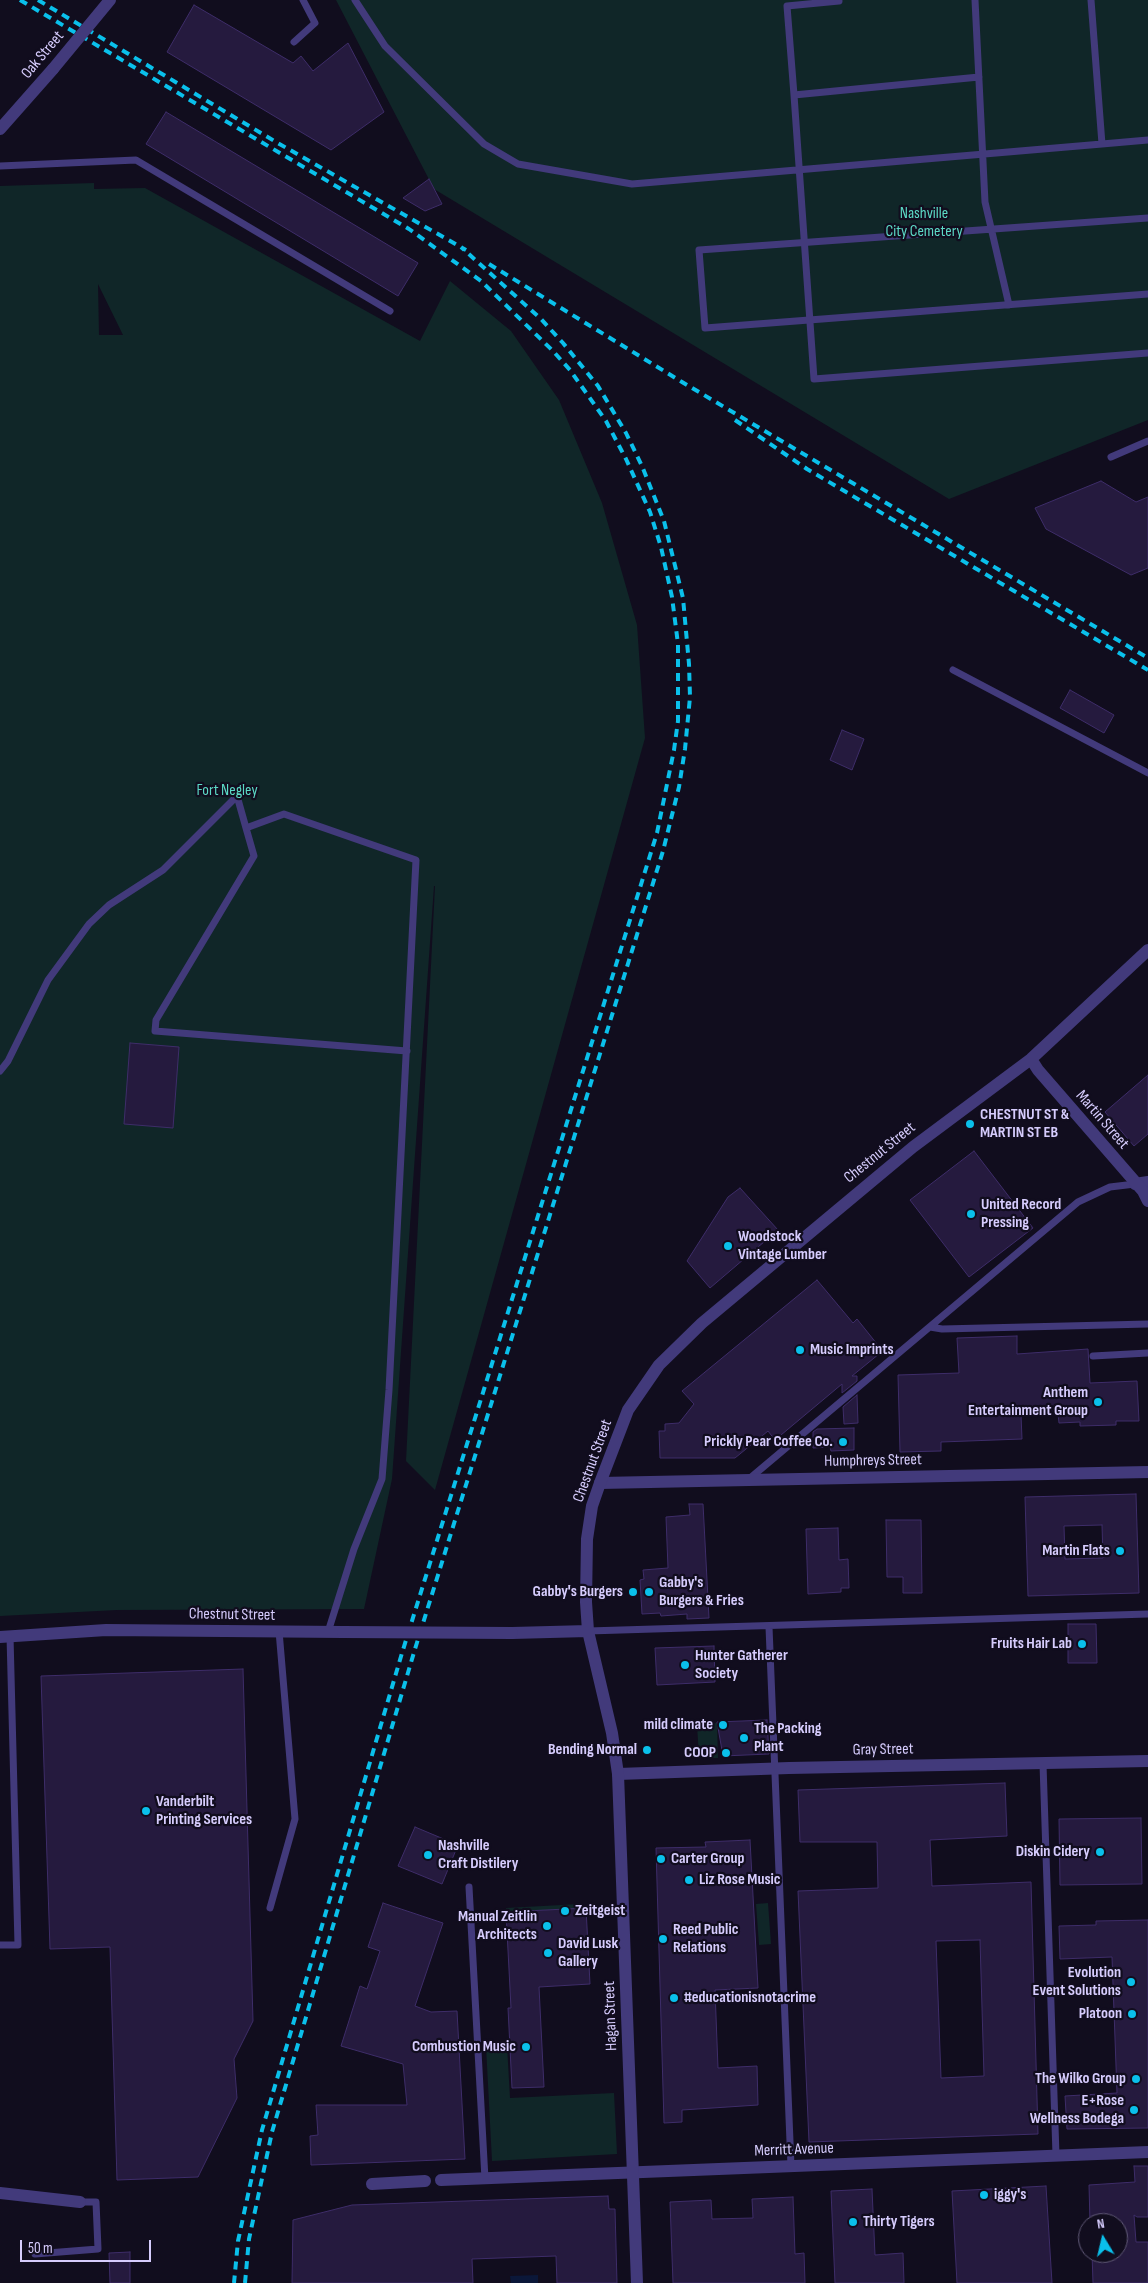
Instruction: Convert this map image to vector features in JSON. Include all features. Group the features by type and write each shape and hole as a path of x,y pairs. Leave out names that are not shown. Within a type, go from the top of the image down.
{"street":[{"name":"Oak Street","path":"0,129 54,69 110,0"},
{"name":"Chestnut Street","path":"5,1637 106,1630 279,1632 588,1631 586,1602 587,1540 592,1506 628,1410 659,1365 702,1323 913,1147 1031,1059 1148,950"},
{"name":"Martin Street","path":"1031,1059 1038,1070 1142,1183 1148,1202"},
{"name":"Humphreys Street","path":"600,1483 1148,1472"},
{"name":"Hagan Street","path":"588,1631 612,1733 618,1774 637,2283"},
{"name":"Gray Street","path":"618,1774 774,1768 1148,1762"},
{"name":"Merritt Avenue","path":"441,2180 1148,2152"},
{"path":"372,2184 424,2181"},
{"path":"0,2193 80,2202"}],"lane":[{"path":"294,42 315,23 303,0"},
{"path":"355,0 385,46 484,144 518,164 632,184 1148,140"},
{"path":"975,0 985,202 1009,305"},
{"path":"1091,0 1102,144"},
{"path":"839,1 787,3 814,379 1148,353"},
{"path":"794,95 979,77"},
{"path":"0,166 136,160 390,311"},
{"path":"1148,218 699,250 706,328 1148,294"},
{"path":"1110,457 1148,441"},
{"path":"953,670 1148,773"},
{"path":"0,1071 8,1061 48,980 89,924 109,905 163,870 237,796 254,856 156,1020 155,1032 407,1051"},
{"path":"246,828 284,814 416,860 389,1390 382,1478 354,1549 328,1632"},
{"path":"747,1480 1078,1202 1110,1187 1142,1183"},
{"path":"930,1327 942,1329 1148,1324"},
{"path":"1093,1356 1148,1353"},
{"path":"588,1631 1148,1614"},
{"path":"769,1627 791,2166"},
{"path":"270,1908 295,1819 279,1632"},
{"path":"0,1945 18,1944 5,1637"},
{"path":"1043,1764 1056,2155"},
{"path":"470,1887 485,2179"},
{"path":"35,2254 98,2249 96,2202 80,2202"}],"green space":[{"name":"Nashville City Cemetery","path":"336,0 1148,0 1148,420 949,499 434,189"},
{"name":"Fort Negley","path":"94,183 94,189 145,188 420,341 450,281 511,331 559,400 602,503 637,625 645,738 435,1490 406,1461 434,886 392,1479 364,1609 117,1610 0,1616 0,186","holes":["98,284 123,335 99,335"]},
{"path":"717,1723 718,1758 699,1758 697,1724"},
{"path":"768,1903 771,1944 759,1945 756,1904"},
{"path":"580,1904 581,1908 506,1912 506,1908"},
{"path":"507,2045 510,2098 614,2093 617,2154 492,2161 486,2046"}],"water":[{"path":"538,2275 538,2283 511,2283 510,2276"}],"building":[{"path":"194,5 293,63 301,56 313,71 348,43 384,112 331,150 167,52"},
{"path":"166,112 418,263 398,296 146,144"},
{"path":"429,179 442,204 425,211 403,198"},
{"path":"1101,481 1136,502 1148,497 1148,568 1131,575 1046,529 1035,508"},
{"path":"1070,690 1114,715 1104,733 1060,708"},
{"path":"842,730 864,739 852,770 830,760"},
{"path":"130,1043 179,1047 173,1128 124,1124"},
{"path":"1148,1075 1148,1134 1134,1146 1105,1112"},
{"name":"United Record Pressing","path":"974,1151 1033,1228 969,1277 910,1200"},
{"name":"Woodstock Vintage Lumber","path":"740,1188 778,1230 710,1288 687,1261 728,1197"},
{"path":"817,1280 853,1323 857,1319 877,1344 873,1347 879,1354 852,1376 857,1376 857,1381 842,1393 842,1384 775,1440 768,1431 735,1458 660,1458 659,1431 665,1431 665,1424 679,1423 694,1404 682,1391"},
{"path":"1017,1336 1017,1354 1088,1349 1090,1383 1137,1381 1139,1421 1116,1421 1116,1425 1080,1426 1080,1422 1059,1423 1058,1414 1021,1415 1022,1439 941,1442 941,1451 900,1452 898,1375 959,1373 957,1338"},
{"path":"857,1395 858,1423 844,1424 843,1407"},
{"path":"854,1428 854,1450 831,1451 830,1447 813,1448 813,1432 817,1429"},
{"name":"Martin Flats","path":"1136,1494 1139,1593 1028,1596 1025,1497","holes":["1102,1525 1103,1558 1065,1559 1064,1526"]},
{"path":"689,1504 703,1504 709,1618 687,1619 687,1614 661,1616 660,1613 642,1614 640,1580 644,1579 643,1570 668,1568 666,1517 690,1515"},
{"path":"886,1520 921,1520 922,1593 903,1593 903,1577 887,1577"},
{"path":"838,1528 839,1560 848,1559 849,1588 841,1588 841,1592 808,1594 806,1529"},
{"name":"Fruits Hair Lab","path":"1068,1624 1096,1624 1097,1663 1068,1663"},
{"name":"Hunter Gatherer Society","path":"714,1646 715,1682 657,1685 655,1648"},
{"name":"Vanderbilt Printing Services","path":"243,1669 253,2021 234,2059 237,2098 198,2177 117,2180 110,1947 50,1949 41,1676"},
{"name":"The Packing Plant","path":"767,1720 769,1754 723,1756 717,1722"},
{"path":"1005,1783 1007,1836 930,1840 932,1886 1031,1882 1038,2134 809,2142 798,1891 878,1888 877,1842 800,1842 798,1790","holes":["980,1940 984,2076 941,2078 936,1941"]},
{"name":"Diskin Cidery","path":"1141,1818 1142,1884 1060,1885 1059,1819"},
{"name":"Nashville Craft Distilery","path":"415,1827 458,1845 442,1884 398,1866"},
{"path":"750,1840 758,1988 715,1990 718,2068 757,2066 758,2105 682,2110 682,2122 664,2123 656,1848 706,1847 705,1842"},
{"path":"383,1903 443,1923 415,2006 431,2012 457,2011 465,2159 311,2165 310,2136 318,2135 316,2105 407,2105 403,2064 341,2046 360,1986 367,1989 380,1951 368,1947"},
{"path":"586,1908 590,1984 539,1987 544,2087 512,2088 508,2008 511,2008 506,1912"},
{"path":"1148,1920 1148,2128 1067,2129 1065,2096 1117,2093 1112,1957 1060,1959 1059,1926 1096,1925 1096,1921"},
{"path":"1134,2166 1148,2166 1148,2217 1137,2217 1134,2215 1136,2242 1148,2242 1148,2283 1093,2283 1092,2263 1128,2263 1128,2213 1090,2213 1089,2185 1135,2182"},
{"path":"1046,2186 1052,2283 957,2283 952,2191"},
{"name":"Thirty Tigers","path":"872,2189 875,2255 903,2253 904,2283 835,2283 831,2191"},
{"path":"608,2196 609,2209 615,2209 617,2283 557,2283 556,2256 472,2259 473,2283 292,2283 293,2220 352,2205"},
{"path":"793,2197 795,2254 804,2253 805,2283 673,2283 670,2202 711,2200 712,2219 753,2218 752,2199"},
{"path":"130,2252 130,2283 110,2283 109,2253"}],"railway":[{"path":"20,0 409,229 481,281 553,351 570,370 606,421 650,512 661,547 672,597 678,644 678,721 657,833 402,1653 262,2130 238,2241 234,2283"},
{"path":"38,0 276,142 466,250"},
{"path":"245,2283 249,2239 272,2132 415,1649 663,851 679,787 685,749 690,697 683,598 664,521 642,466 626,433 598,386 563,343 541,319 461,247"},
{"path":"489,264 682,382 1148,658"},
{"path":"735,420 807,469 1148,670"}],"place":[{"name":"CHESTNUT ST & MARTIN ST EB","path":"970,1124"},
{"name":"United Record Pressing","path":"971,1214"},
{"name":"Woodstock Vintage Lumber","path":"728,1246"},
{"name":"Music Imprints","path":"800,1350"},
{"name":"Anthem Entertainment Group","path":"1098,1402"},
{"name":"Prickly Pear Coffee Co.","path":"843,1442"},
{"name":"Martin Flats","path":"1120,1551"},
{"name":"Gabby's Burgers","path":"633,1592"},
{"name":"Gabby's Burgers & Fries","path":"649,1592"},
{"name":"Fruits Hair Lab","path":"1082,1644"},
{"name":"Hunter Gatherer Society","path":"685,1665"},
{"name":"mild climate","path":"723,1725"},
{"name":"The Packing Plant","path":"744,1738"},
{"name":"Bending Normal","path":"647,1750"},
{"name":"COOP","path":"726,1753"},
{"name":"Vanderbilt Printing Services","path":"146,1811"},
{"name":"Diskin Cidery","path":"1100,1852"},
{"name":"Nashville Craft Distilery","path":"428,1855"},
{"name":"Carter Group","path":"661,1859"},
{"name":"Liz Rose Music","path":"689,1880"},
{"name":"Zeitgeist","path":"565,1911"},
{"name":"Manual Zeitlin Architects","path":"547,1926"},
{"name":"Reed Public Relations","path":"663,1939"},
{"name":"David Lusk Gallery","path":"548,1953"},
{"name":"Evolution Event Solutions","path":"1131,1982"},
{"name":"#educationisnotacrime","path":"674,1998"},
{"name":"Platoon","path":"1132,2014"},
{"name":"Combustion Music","path":"526,2047"},
{"name":"The Wilko Group","path":"1136,2079"},
{"name":"E+Rose Wellness Bodega","path":"1134,2110"},
{"name":"iggy's","path":"984,2195"},
{"name":"Thirty Tigers","path":"853,2222"}]}
